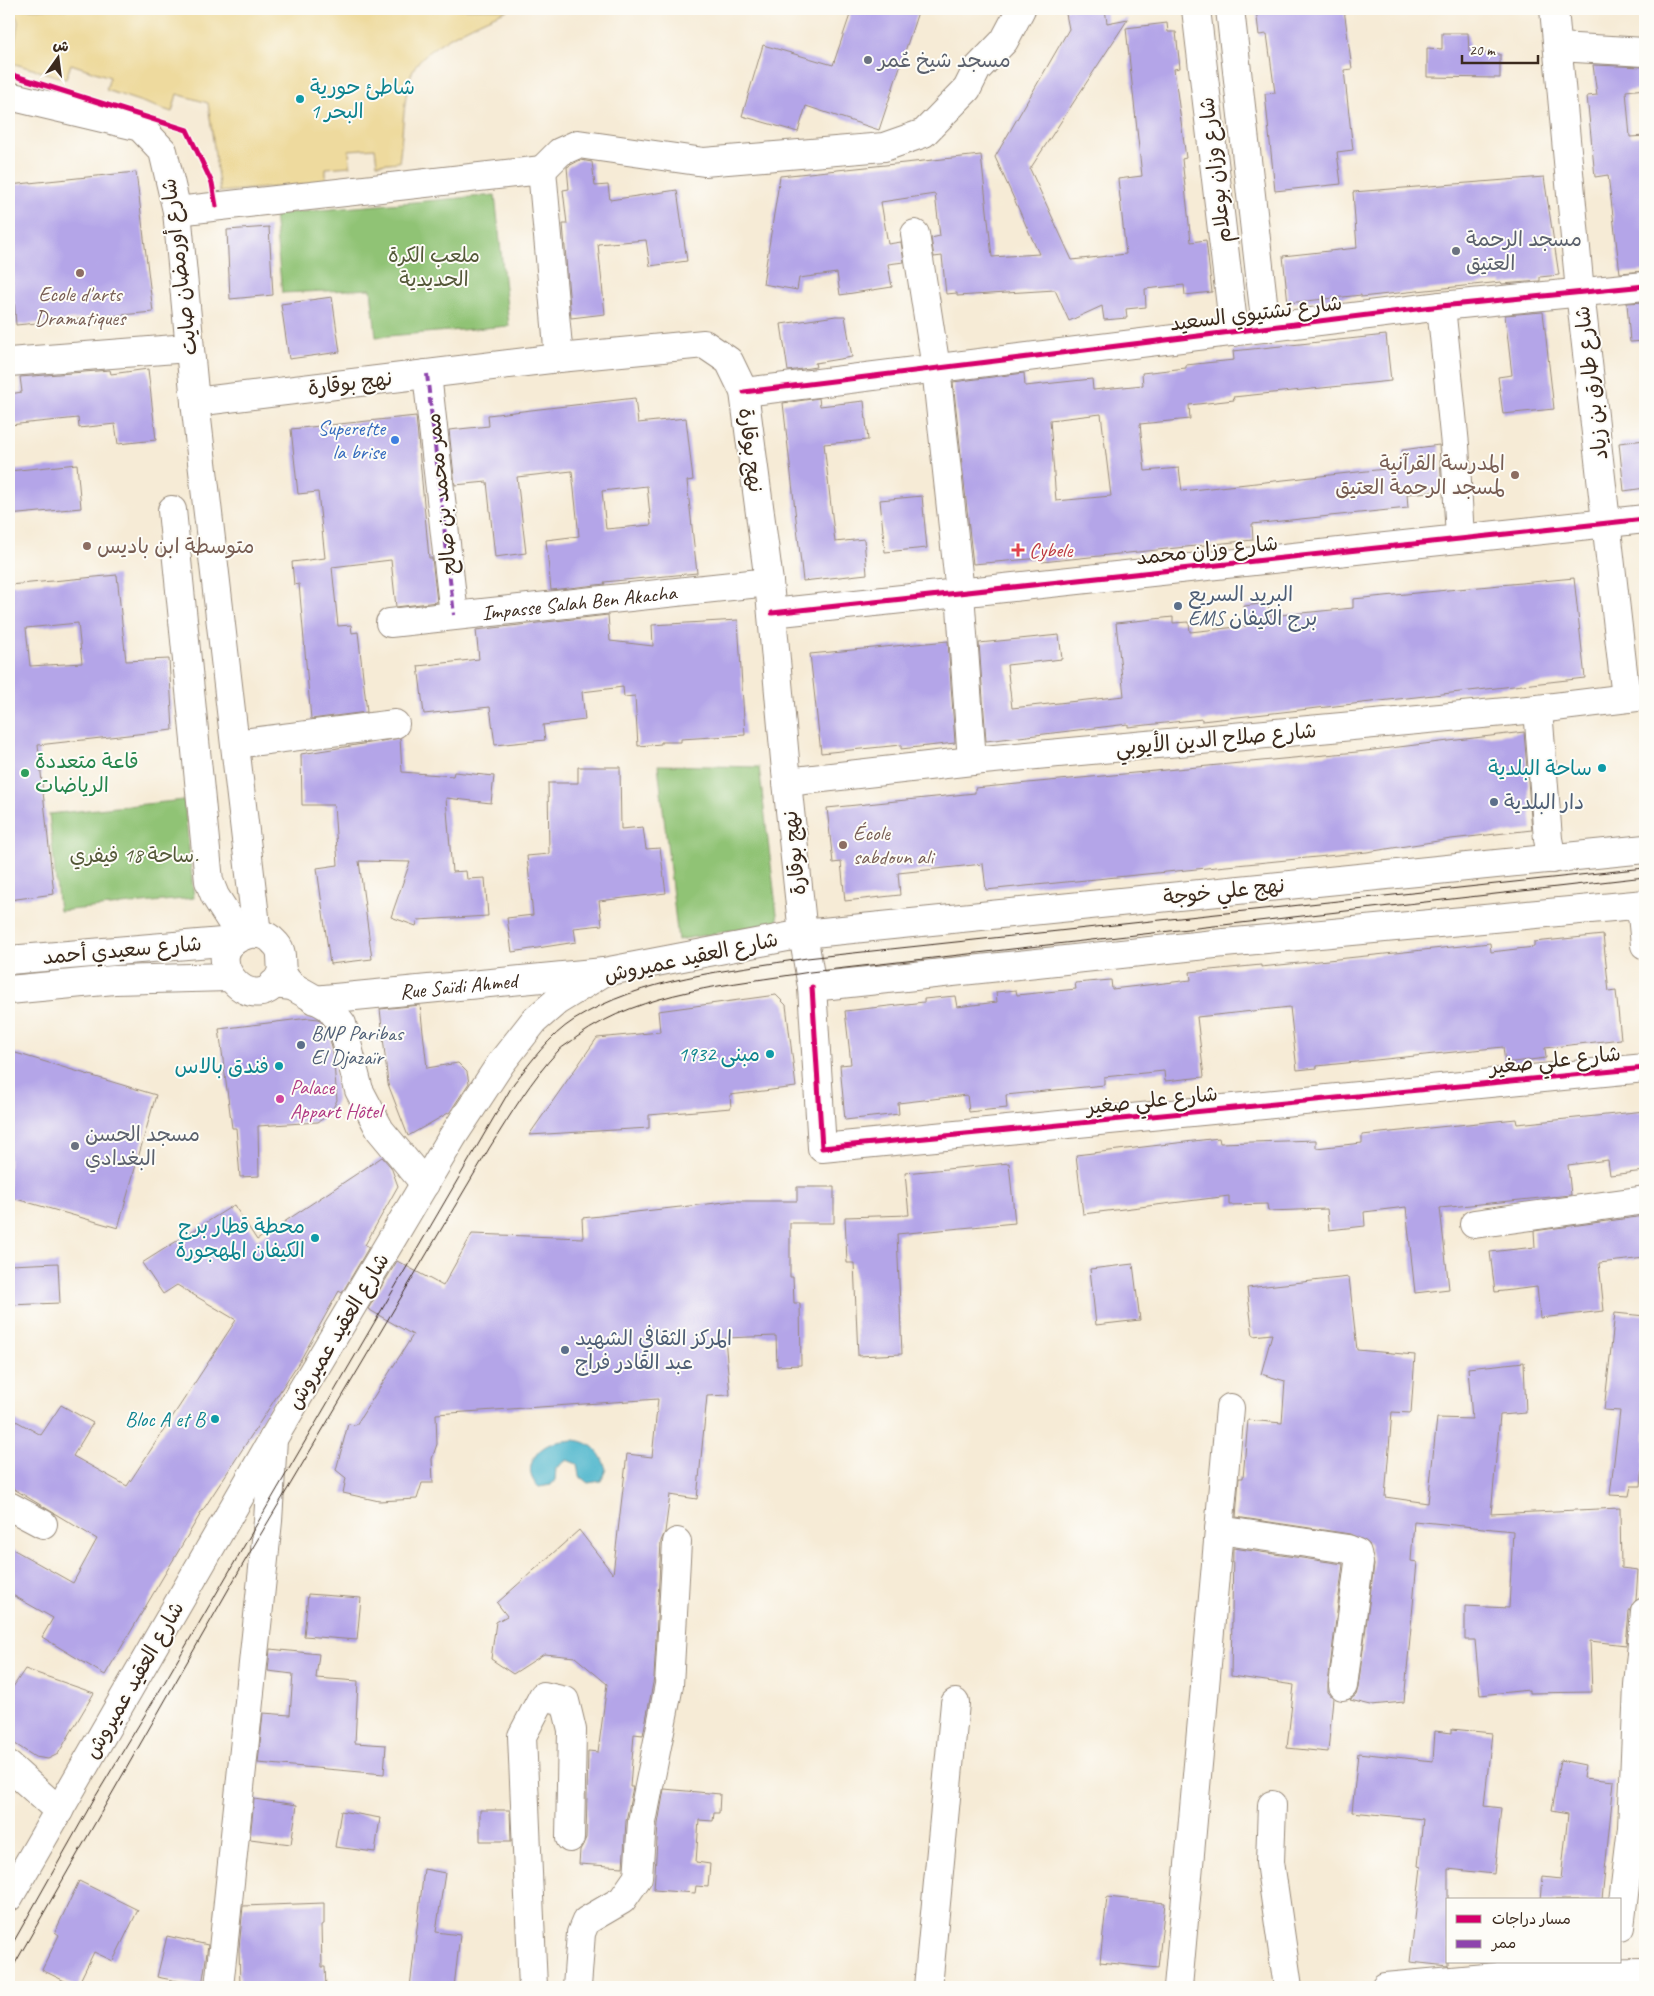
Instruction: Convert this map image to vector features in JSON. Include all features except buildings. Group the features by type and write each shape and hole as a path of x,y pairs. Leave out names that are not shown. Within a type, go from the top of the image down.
{"street":[{"path":"177,211 542,170 560,152 578,144 704,162 884,147 924,133 967,89 977,70 1004,41 1021,9"},
{"name":"شارع وزان بوعلام","path":"1196,9 1234,332"},
{"name":"شارع وزان بوعلام","path":"1230,9 1266,328"},
{"name":"شارع طارق بن زياد","path":"1554,9 1580,292 1606,523 1636,697"},
{"path":"1558,47 1645,52"},
{"name":"شارع أورمضان صايت","path":"9,96 140,128 163,151 177,211 188,348 235,744 244,937"},
{"path":"542,170 559,358"},
{"path":"915,234 936,368 960,593 972,761"},
{"name":"شارع تشتيوي السعيد","path":"744,392 1441,306 1645,286"},
{"path":"1441,306 1455,445 1460,539"},
{"name":"نهج بوقارة","path":"195,402 559,358 704,344 729,361 744,392 769,582 803,934 812,987"},
{"path":"9,362 188,348"},
{"name":"ممر محمد بن صالح","path":"427,374 454,615"},
{"path":"172,510 209,881 215,896 244,937 272,940 278,946 282,953 290,985"},
{"name":"شارع وزان محمد","path":"772,613 1645,519"},
{"name":"Impasse Salah Ben Akacha","path":"390,623 769,582"},
{"name":"شارع صلاح الدين الأيوبي","path":"787,782 972,761 1538,709 1636,697"},
{"path":"1538,709 1548,839 1552,859"},
{"path":"235,744 395,724"},
{"name":"نهج علي خوجة","path":"803,934 1645,849"},
{"path":"812,987 1224,943 1643,904 1645,945"},
{"name":"شارع العقيد عميروش","path":"9,1897 273,1439 425,1184 472,1106 534,1021 557,1001 604,972 803,934"},
{"path":"244,937 225,958 229,977 236,985 250,991 290,985 329,1007 342,1024 359,1090 380,1130 425,1184"},
{"name":"شارع سعيدي أحمد","path":"9,960 244,937"},
{"name":"Rue Saïdi Ahmed","path":"290,985 604,972"},
{"name":"شارع سعيدي أحمد","path":"9,990 114,980 229,977"},
{"name":"شارع علي صغير","path":"812,987 822,1148 1645,1068"},
{"path":"1474,1224 1645,1200"},
{"path":"1178,1987 1230,1408"},
{"path":"220,1987 268,1521 273,1439"},
{"path":"9,1506 43,1524"},
{"path":"1219,1530 1348,1549 1357,1553 1359,1562 1343,1686"},
{"path":"578,1987 581,1933 586,1921 622,1900 638,1877 642,1822 669,1685 677,1542"},
{"path":"1622,1910 1632,1828 1638,1685 1645,1612"},
{"path":"533,1987 522,1736 543,1696 565,1701 572,1730 570,1838"},
{"path":"928,1987 955,1703"},
{"path":"9,1766 58,1811"},
{"path":"1272,1805 1270,1862 1288,1987"},
{"path":"1385,1987 1528,1981 1645,1972"}],"green space":[{"name":"ملعب الكرة الحديدية","path":"495,195 509,326 376,337 371,289 282,293 274,214"},
{"path":"658,765 759,767 778,922 678,940"},
{"name":"ساحة 18 فيفري.","path":"184,800 194,898 59,911 49,814"}],"sand":[{"name":"شاطئ حورية البحر 1","path":"14,9 510,9 442,42 419,61 413,70 407,90 399,162 377,164 375,148 349,150 350,166 326,168 326,183 220,192 208,103 177,94 172,112 106,90 110,77 71,64 66,79 12,63 18,22"}],"water":[{"path":"573,1440 590,1445 601,1457 606,1469 601,1481 588,1483 579,1476 577,1464 567,1460 556,1468 555,1480 551,1485 539,1487 531,1475 532,1463 535,1457 544,1447 550,1444"}],"tram line":[{"path":"9,1950 94,1799 163,1685 514,1083 549,1041 574,1020 628,994 657,985 717,972 807,958 1645,868"},
{"path":"9,1974 239,1571 490,1147 539,1074 562,1047 603,1021 630,1009 659,999 750,981 810,972 1645,877"}],"marked path":[{"path":"427,374 454,615"}],"cycle path":[{"path":"9,74 187,130 212,183 216,206"},
{"path":"744,392 1441,306 1645,286"},
{"path":"772,613 1645,519"},
{"path":"812,987 822,1148 1645,1068"}],"place":[{"name":"مسجد شيخ عُمر","path":"868,60"},
{"name":"شاطئ حورية البحر 1","path":"300,99"},
{"name":"مسجد الرحمة العتيق","path":"1456,251"},
{"name":"Ecole d'arts Dramatiques","path":"80,273"},
{"name":"Superette la brise","path":"395,440"},
{"name":"المدرسة القرآنية لمسجد الرحمة العتيق","path":"1515,475"},
{"name":"متوسطة ابن باديس","path":"87,546"},
{"name":"Cybele","path":"1018,550"},
{"name":"البريد السريع EMS برج الكيفان","path":"1178,606"},
{"name":"ساحة البلدية","path":"1602,768"},
{"name":"قاعة متعددة الرياضات","path":"25,773"},
{"name":"دار البلدية","path":"1494,802"},
{"name":"École sabdoun ali","path":"843,845"},
{"name":"BNP Paribas El Djazaïr","path":"301,1045"},
{"name":"مبنى 1932","path":"770,1054"},
{"name":"فندق بالاس","path":"279,1066"},
{"name":"Palace Appart Hôtel","path":"280,1099"},
{"name":"مسجد الحسن البغدادي","path":"75,1146"},
{"name":"محطة قطار برج الكيفان المهجورة","path":"315,1238"},
{"name":"المركز الثقافي الشهيد عبد القادر فراج","path":"565,1350"},
{"name":"Bloc A et B","path":"215,1419"}]}
